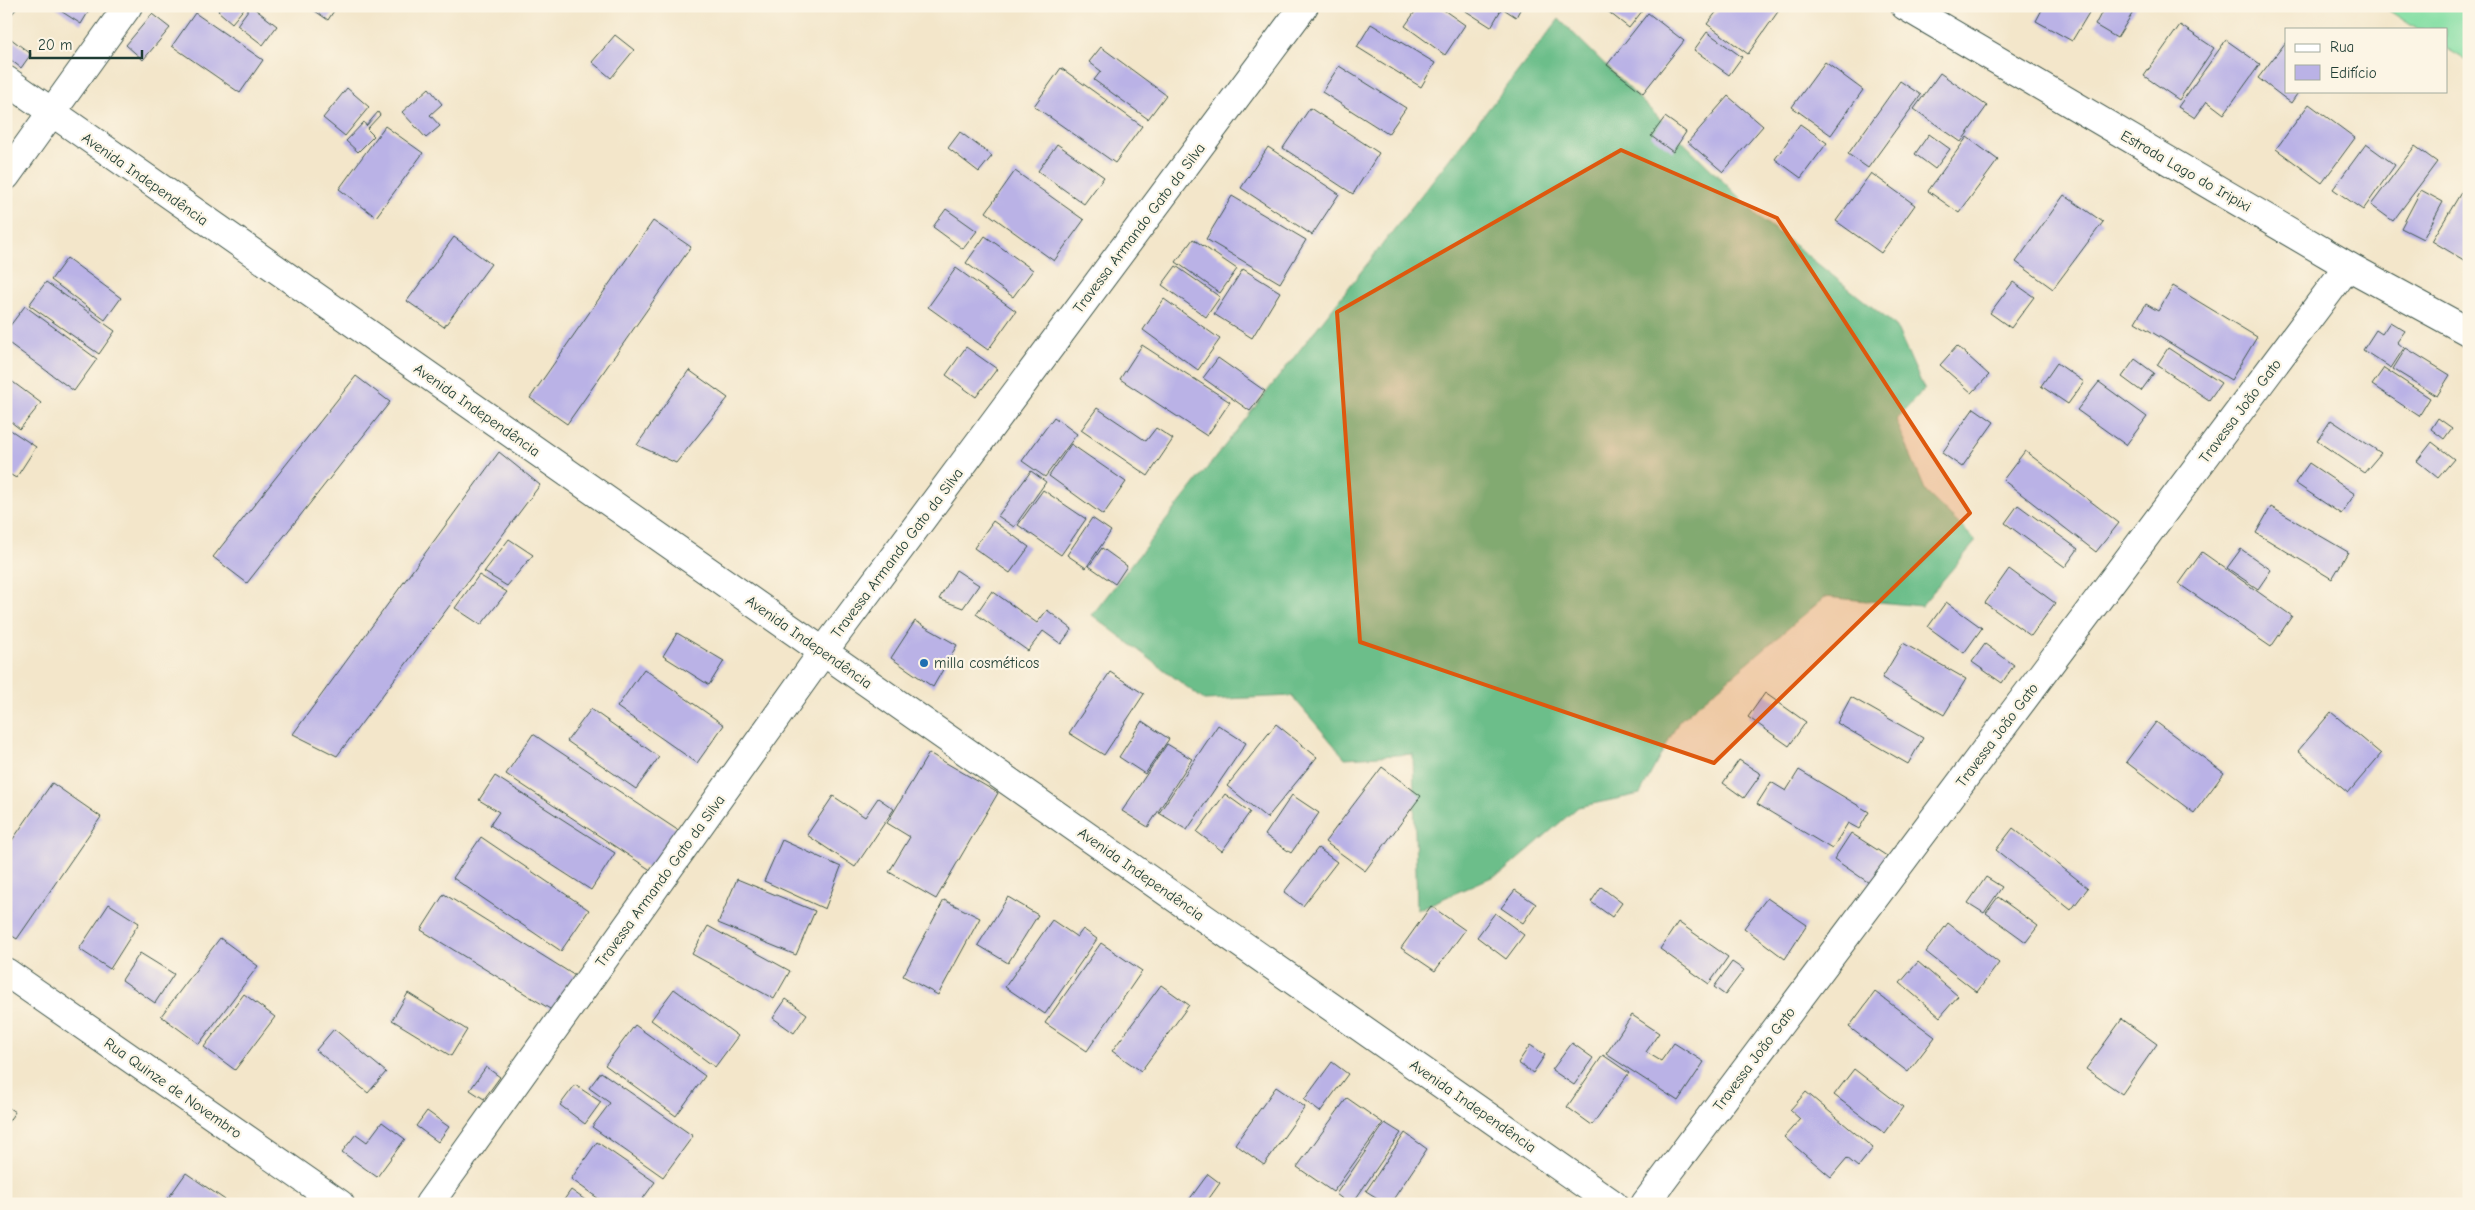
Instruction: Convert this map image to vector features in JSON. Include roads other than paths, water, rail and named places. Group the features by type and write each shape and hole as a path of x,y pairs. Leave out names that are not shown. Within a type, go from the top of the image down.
{"street":[{"path":"6,176 128,6"},
{"name":"Travessa Armando Gato da Silva","path":"429,1204 823,652 1304,6"},
{"name":"Estrada Lago do Iripixi","path":"1905,6 2348,266 2469,332"},
{"name":"Avenida Independência","path":"6,80 1613,1204"},
{"name":"Travessa João Gato","path":"1645,1204 2348,266"},
{"name":"Rua Quinze de Novembro","path":"6,972 340,1204"}],"place":[{"name":"milla cosméticos","path":"924,663"}]}
